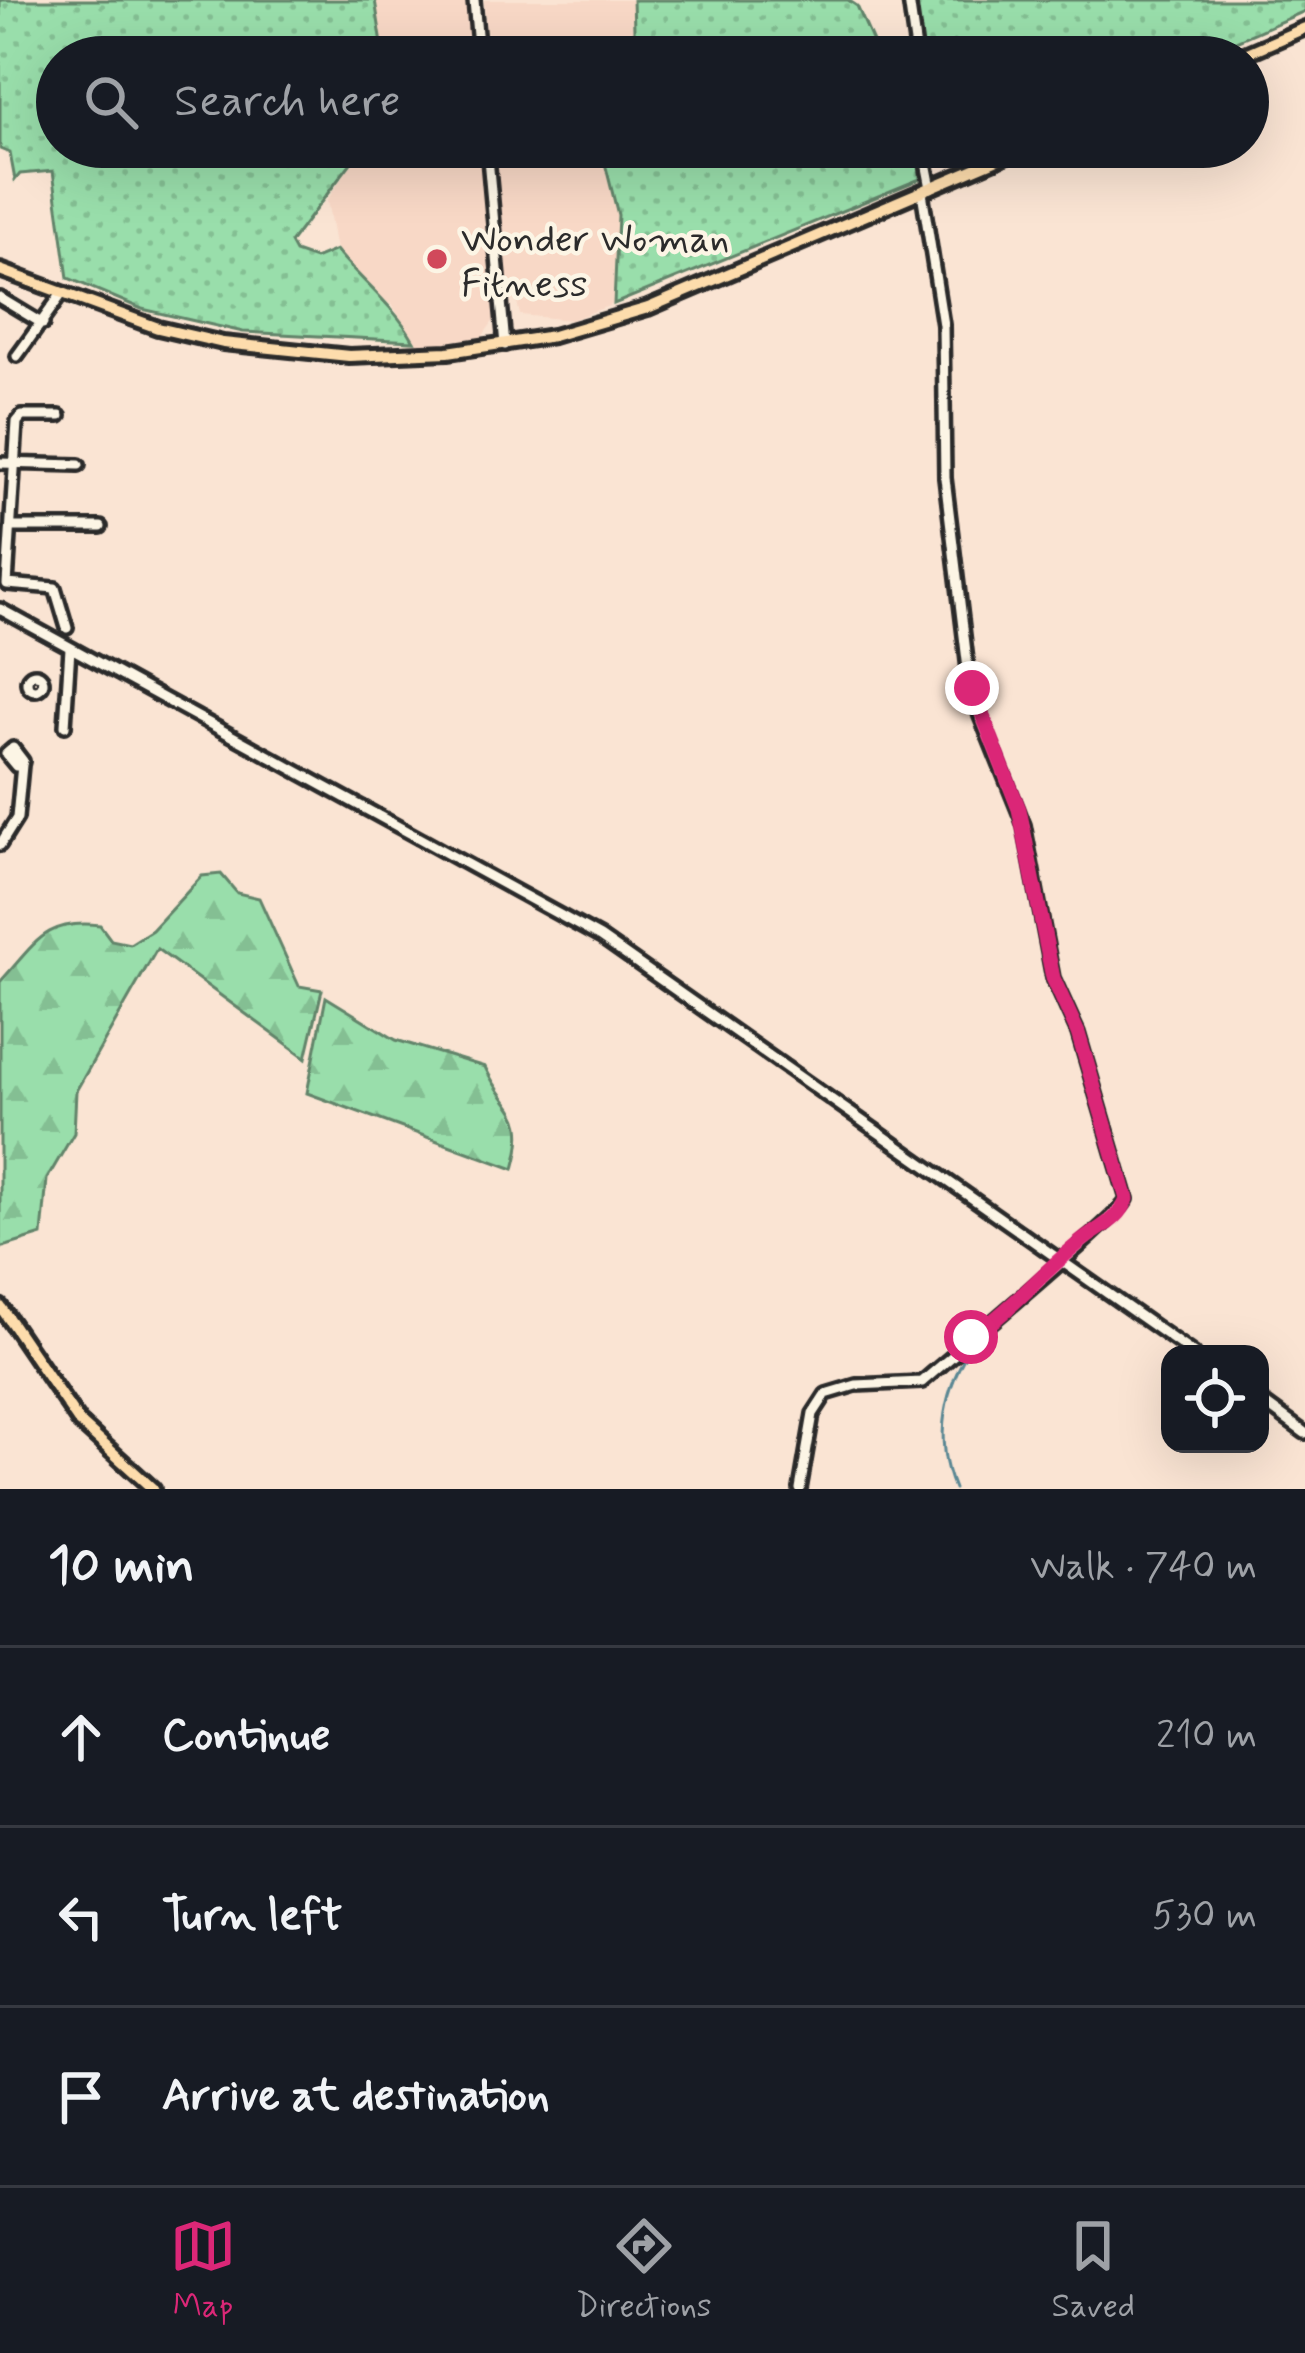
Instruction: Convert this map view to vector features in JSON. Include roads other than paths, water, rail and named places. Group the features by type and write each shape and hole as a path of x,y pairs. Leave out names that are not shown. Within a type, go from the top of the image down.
{"main road":[{"path":"1269,44 1305,28"},
{"path":"0,270 187,336 287,352 404,356 505,345 648,308 978,168"},
{"path":"0,1306 79,1422 153,1489"}],"street":[{"path":"474,0 477,36"},
{"path":"909,0 914,36"},
{"path":"489,168 505,345"},
{"path":"800,1489 813,1414 826,1394 856,1385 916,1386 1060,1258 1120,1214 1127,1199 1078,1033 1053,978 1019,809 980,716 968,669 945,478 945,346 925,168"},
{"path":"17,356 61,295"},
{"path":"0,298 43,324"},
{"path":"60,416 22,416 6,463 11,527 8,584 55,588 67,628"},
{"path":"6,463 79,465"},
{"path":"11,527 101,527"},
{"path":"0,610 600,937 1181,1345"},
{"path":"65,726 70,648"},
{"path":"44,683 67,684"},
{"path":"0,845 17,818 22,764"},
{"path":"1269,1406 1305,1432"}],"waterway":[{"path":"954,1489 944,1451 945,1413 955,1376 974,1342"}],"place":[{"name":"Wonder Woman Fitness","path":"437,259"}]}
